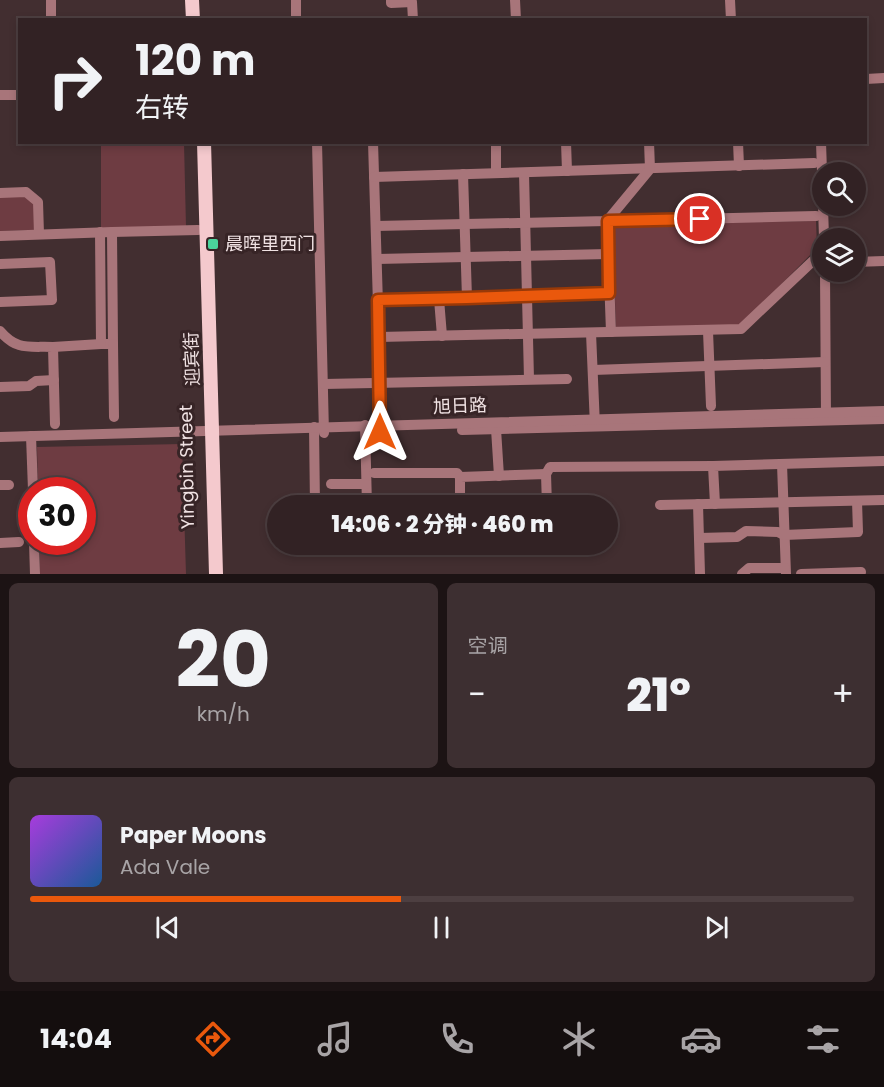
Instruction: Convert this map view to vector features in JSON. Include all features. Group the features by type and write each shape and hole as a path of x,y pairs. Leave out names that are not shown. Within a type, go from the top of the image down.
{"main road":[{"path":"192,0 193,18"},
{"path":"200,0 200,18"},
{"name":"Yingbin Street","path":"196,144 208,433 207,574"},
{"name":"迎宾街","path":"204,144 208,433 216,574"}],"street":[{"path":"51,0 51,18"},
{"path":"296,0 296,18"},
{"path":"391,0 391,3 412,1 412,18"},
{"path":"515,0 516,18"},
{"path":"730,0 731,18"},
{"path":"867,73 884,73"},
{"path":"867,79 884,78"},
{"path":"0,95 18,95"},
{"path":"0,101 18,101"},
{"path":"316,495 324,384 318,144"},
{"path":"373,144 380,428"},
{"path":"496,144 496,173"},
{"path":"566,144 567,171"},
{"path":"611,332 608,221 650,169 649,144"},
{"path":"738,144 739,166"},
{"path":"821,144 822,162"},
{"path":"374,177 812,163"},
{"path":"524,173 529,379"},
{"path":"464,174 467,298"},
{"path":"0,193 26,192 38,202 39,234"},
{"path":"375,226 816,216"},
{"path":"0,236 198,230"},
{"path":"112,231 114,417"},
{"path":"100,232 101,344"},
{"path":"376,259 608,254"},
{"path":"866,262 884,261"},
{"path":"0,264 50,262 52,300 0,302"},
{"path":"379,337 741,329 812,263"},
{"path":"825,282 826,417"},
{"path":"378,300 609,293"},
{"path":"439,299 442,336"},
{"path":"708,330 711,406"},
{"path":"0,331 8,342 19,346 113,344"},
{"path":"591,333 595,423"},
{"path":"52,346 55,424"},
{"path":"593,370 825,362"},
{"path":"324,384 567,379"},
{"path":"0,387 29,386 36,381 54,380"},
{"name":"旭日路","path":"0,443 31,439 208,433 826,417 884,411"},
{"name":"旭日路","path":"826,417 884,420"},
{"name":"旭日路","path":"380,428 496,429 595,423"},
{"path":"365,429 366,495"},
{"path":"496,429 499,476"},
{"name":"旭日路","path":"0,437 31,439"},
{"path":"31,439 32,477"},
{"path":"547,495 546,474 550,467 713,466 884,461"},
{"path":"741,574 749,568 786,571 782,464"},
{"path":"713,466 715,504"},
{"path":"374,473 457,473 460,477 460,495"},
{"path":"460,477 546,474"},
{"path":"331,484 366,484"},
{"path":"660,505 884,500"},
{"path":"699,538 737,537 746,531 778,532 784,535 858,532 857,501"},
{"path":"698,504 700,574"},
{"path":"0,543 18,542"},
{"path":"34,555 35,574"},
{"path":"801,574 861,572"}],"shaded area":[{"path":"101,144 184,144 186,227 101,228"},
{"path":"24,195 35,203 36,230 0,231 0,196"},
{"path":"816,221 816,228 812,228 812,253 740,326 616,327 612,224"},
{"path":"182,444 186,574 40,574 40,555 96,555 96,477 38,477 37,447"}],"place":[{"name":"晨晖里西门","path":"213,244"}],"route":[{"path":"380,432 378,300 609,293 608,221 700,219"}]}
